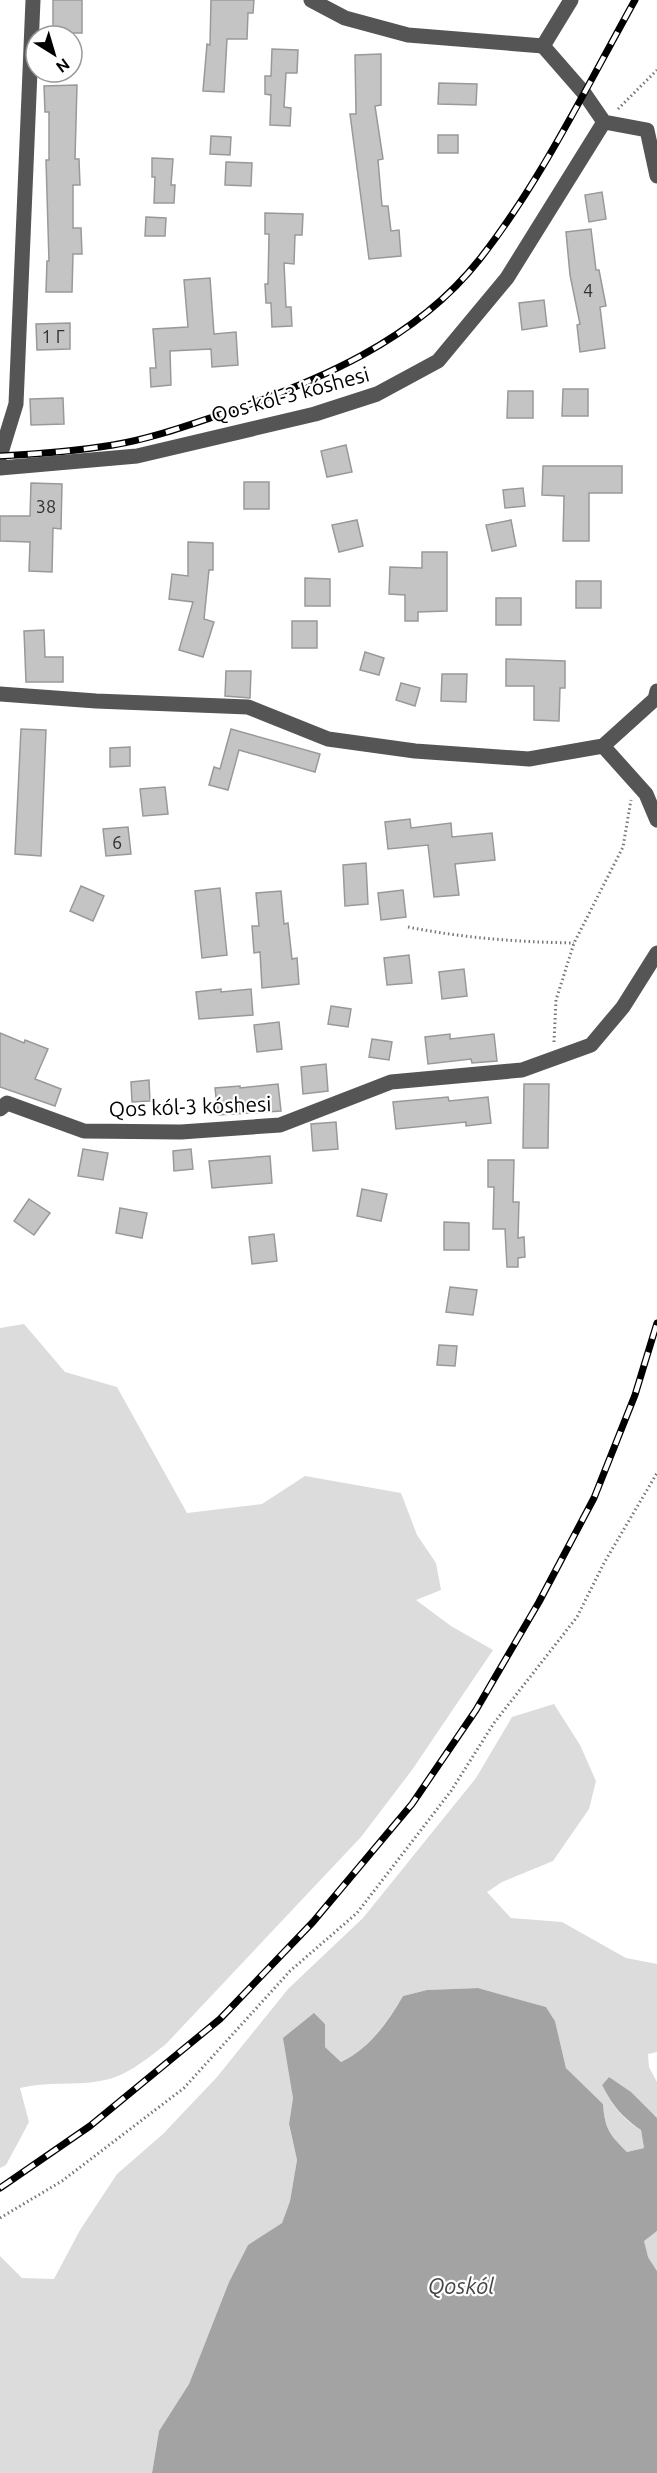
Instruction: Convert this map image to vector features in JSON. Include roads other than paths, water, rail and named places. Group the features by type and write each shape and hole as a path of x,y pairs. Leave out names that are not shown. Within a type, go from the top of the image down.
{"street":[{"path":"0,456 16,404 33,0"},
{"path":"311,0 345,18 408,35 543,46 584,93 604,122 647,130 657,176"},
{"path":"543,46 571,0"},
{"name":"Qos kól-3 kóshesi","path":"0,468 137,456 315,414 377,394 438,361 507,278 604,122"},
{"path":"0,694 96,701 248,707 328,739 416,751 529,759 603,746 656,695"},
{"path":"603,746 646,794 657,820"},
{"name":"Qos kól-3 kóshesi","path":"0,1109 6,1103 84,1131 181,1132 280,1125 391,1082 522,1071 591,1046 623,1007 657,953"}],"water":[{"name":"Qoskól","path":"478,1988 546,2007 555,2021 566,2068 603,2104 609,2131 627,2152 644,2148 641,2130 618,2110 610,2099 602,2085 609,2077 631,2092 657,2118 657,2231 644,2241 648,2257 657,2271 657,2473 152,2473 159,2431 189,2384 229,2282 248,2245 282,2223 290,2201 297,2160 289,2124 293,2098 283,2038 314,2013 325,2024 325,2047 341,2062 360,2050 377,2034 403,1996 427,1990"}],"railway":[{"path":"0,456 56,452 127,442 168,432 222,414 328,373 394,336 425,314 453,289 479,260 522,199 543,167 635,0"},
{"path":"0,2188 90,2126 220,2019 313,1922 412,1804 476,1710 539,1602 594,1498 635,1395 657,1323"}]}
